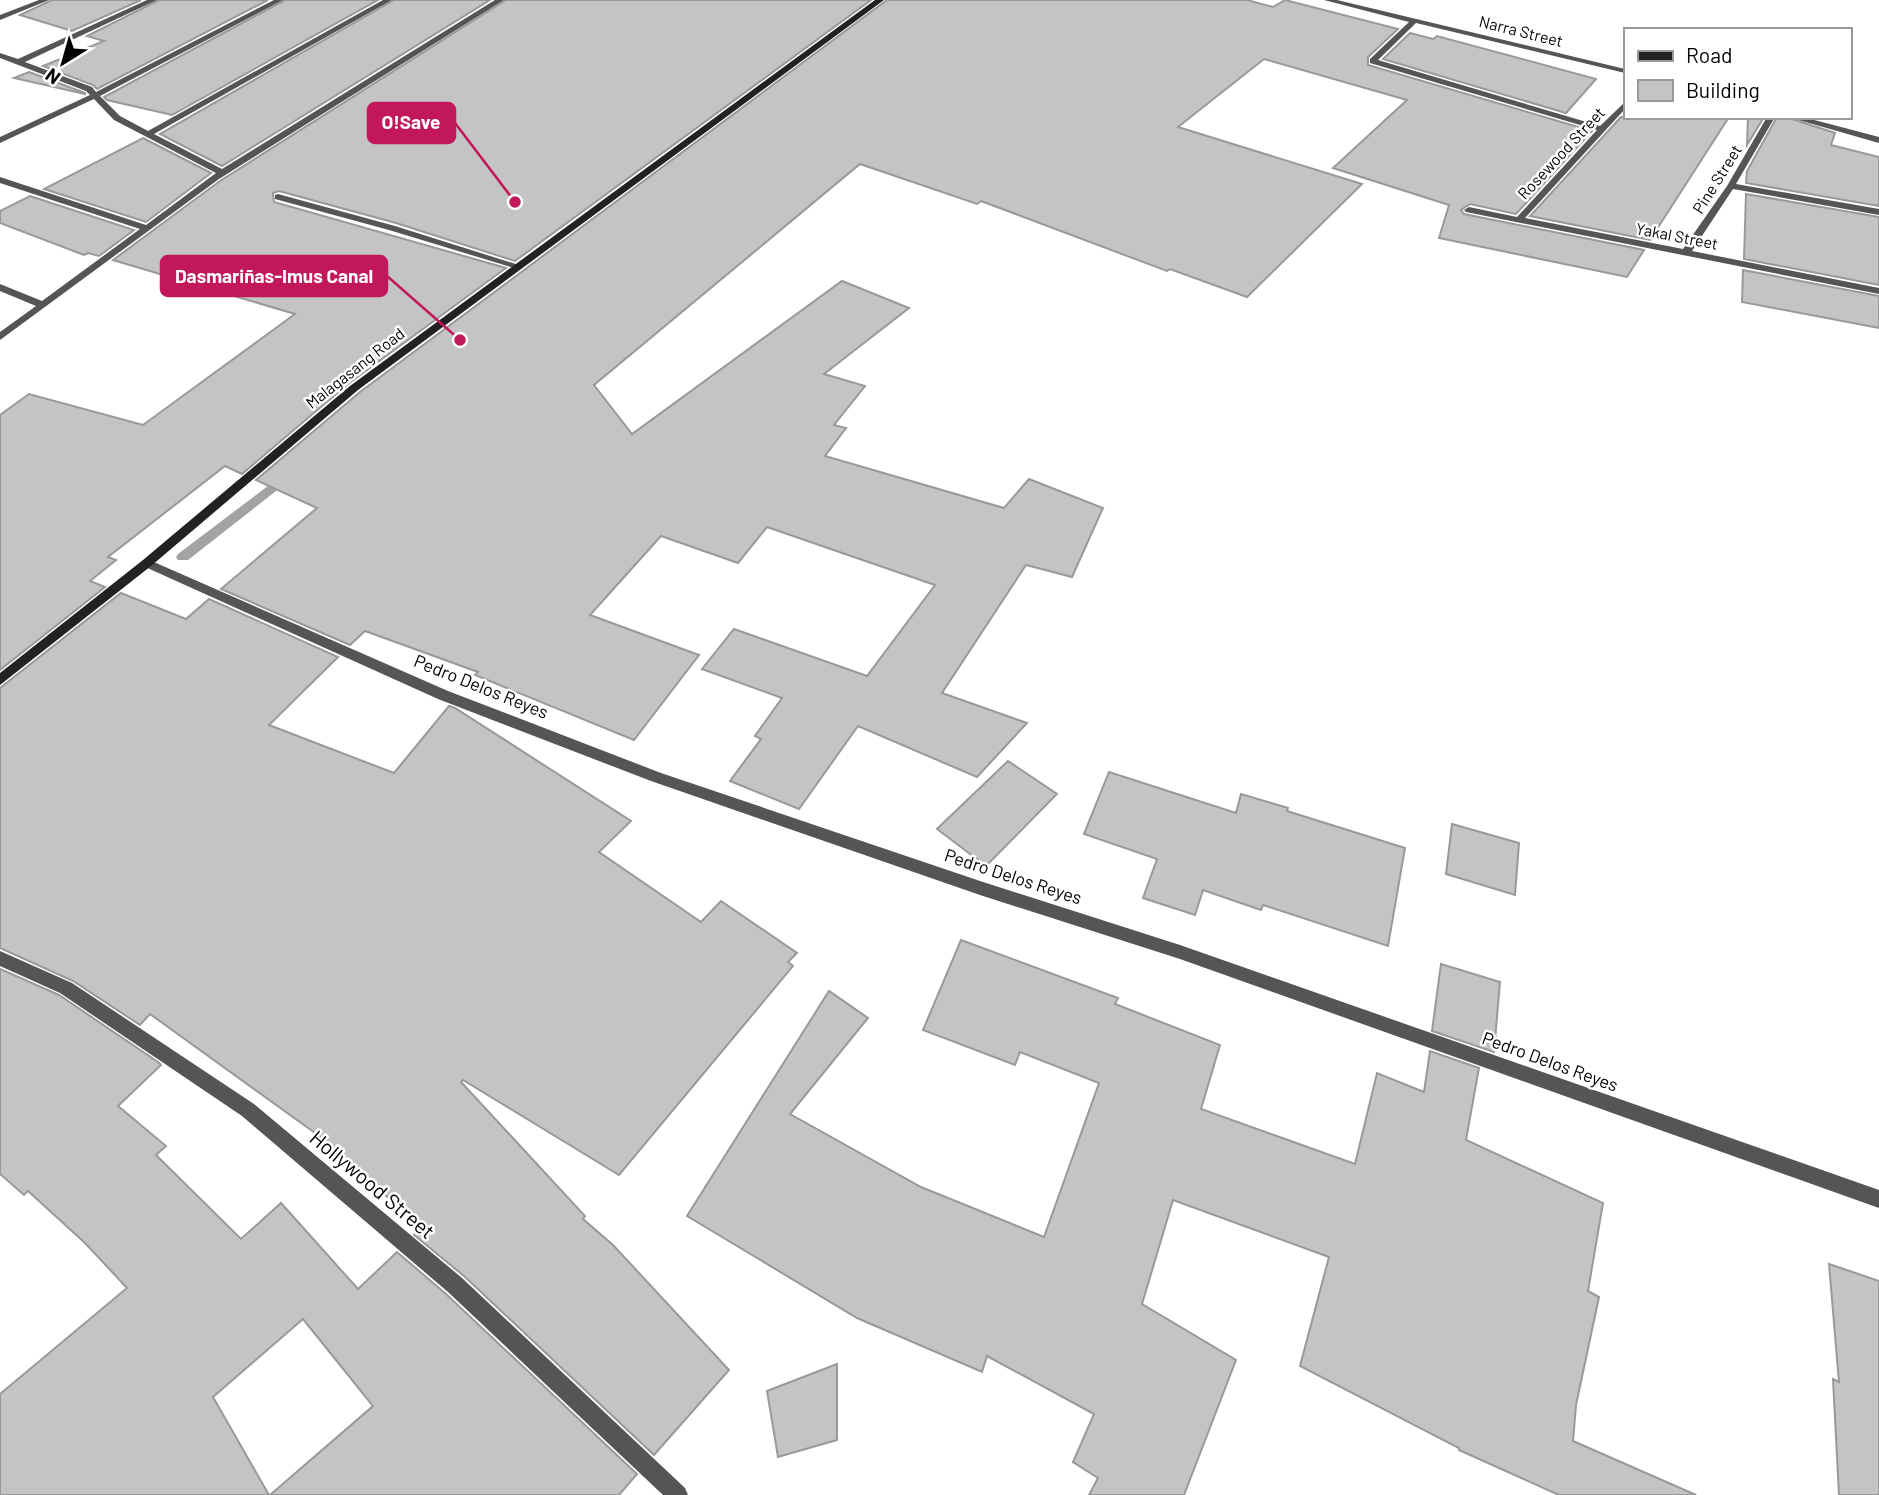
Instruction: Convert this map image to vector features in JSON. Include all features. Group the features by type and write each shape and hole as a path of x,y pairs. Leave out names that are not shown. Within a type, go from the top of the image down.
{"main road":[{"name":"Malagasang Road","path":"0,680 147,563 354,388 880,0"}],"street":[{"path":"0,18 45,0"},
{"path":"20,61 153,0"},
{"path":"0,140 96,95 279,0"},
{"path":"146,135 388,0"},
{"path":"0,337 223,173 500,0"},
{"name":"Narra Street","path":"1328,0 1624,71"},
{"path":"1415,20 1373,61 1602,129"},
{"path":"0,55 83,86 96,95 117,118 223,173"},
{"name":"Rosewood Street","path":"1518,221 1624,105"},
{"name":"Pine Street","path":"1685,254 1731,186 1770,119"},
{"path":"1800,119 1876,139 1879,128"},
{"path":"0,180 147,228"},
{"path":"1731,186 1879,212"},
{"path":"278,197 392,228 517,267"},
{"name":"Yakal Street","path":"1469,210 1879,291"},
{"path":"0,287 43,305"},
{"name":"Pedro Delos Reyes","path":"147,563 443,695 656,777 1180,952 1879,1199"},
{"name":"Hollywood Street","path":"0,958 66,988 248,1110 455,1285 678,1495"}],"building":[{"path":"52,0 141,0 72,31 20,15"},
{"path":"159,0 268,0 97,89 93,85 43,66 104,41 87,36"},
{"path":"285,0 378,0 172,115 107,100 104,97"},
{"path":"394,0 490,0 222,166 160,134"},
{"path":"506,0 871,0 515,261 396,223 279,191 273,193 274,202 506,268 348,384 242,474 225,466 108,557 116,560 90,581 105,587 0,670 0,415 29,394 143,425 295,314 113,260 220,181"},
{"path":"887,0 1247,0 1273,7 1285,0 1398,29 1368,57 1368,65 1592,131 1516,214 1470,204 1461,210 1464,214 1644,250 1627,277 1439,238 1449,205 1333,168 1407,100 1264,59 1178,127 1362,184 1247,297 1170,269 1167,271 981,201 977,204 860,164 594,385 632,434 842,281 909,308 824,374 865,386 834,425 846,428 825,456 1004,508 1029,479 1103,508 1072,577 1026,565 942,693 1027,723 977,777 858,726 799,809 730,781 761,739 755,736 782,698 702,669 734,629 867,676 935,585 767,527 738,563 661,536 590,615 699,655 634,740 475,675 478,672 365,631 350,645 221,589 317,508 256,480 360,392"},
{"path":"1410,33 1433,39 1437,36 1596,79 1566,113 1383,59"},
{"path":"29,72 85,93 85,94 14,78"},
{"path":"1621,117 1728,119 1650,240 1530,216"},
{"path":"1748,119 1763,119 1747,145"},
{"path":"1776,119 1792,119 1835,133 1831,145 1879,157 1879,206 1746,183 1747,171"},
{"path":"143,138 211,173 146,222 44,189"},
{"path":"1746,194 1879,217 1879,285 1744,259"},
{"path":"30,196 134,230 99,256 88,253 84,255 0,223 0,211"},
{"path":"1743,270 1879,296 1879,328 1742,302"},
{"path":"121,593 186,619 209,599 338,657 269,725 394,773 449,706 455,708 631,821 599,852 701,922 721,901 797,953 788,962 793,966 619,1175 463,1080 461,1082 585,1216 583,1219 613,1245 729,1370 654,1455 464,1276 414,1235 424,1225 334,1156 340,1151 150,1014 140,1025 73,981 0,948 0,688"},
{"path":"1008,761 1057,794 986,866 937,829"},
{"path":"1109,772 1236,813 1241,794 1405,848 1388,946 1263,905 1261,910 1203,890 1195,915 1143,898 1157,859 1084,834"},
{"path":"1452,824 1519,843 1515,895 1446,874"},
{"path":"961,940 1118,998 1115,1004 1220,1045 1201,1109 1355,1164 1377,1073 1424,1092 1430,1051 1479,1068 1466,1140 1603,1203 1588,1291 1599,1297 1576,1405 1573,1441 1696,1495 1559,1495 1459,1450 1300,1366 1329,1257 1173,1200 1142,1304 1236,1360 1184,1495 1089,1495 1098,1478 1073,1462 1094,1414 987,1356 982,1372 857,1318 687,1216 829,991 868,1018 790,1114 921,1187 1044,1237 1099,1083 1020,1052 1015,1065 923,1030"},
{"path":"1441,964 1500,982 1494,1052 1432,1031"},
{"path":"0,969 59,995 161,1065 118,1106 166,1146 156,1155 241,1239 281,1203 358,1289 397,1252 446,1294 637,1474 619,1495 270,1495 373,1406 303,1319 213,1397 269,1495 0,1495 0,1394 127,1288 85,1243 28,1191 24,1195 0,1174"},
{"path":"1829,1264 1879,1281 1879,1495 1839,1495 1833,1379 1839,1382"},
{"path":"837,1364 837,1440 778,1457 767,1391"}],"waterway":[{"path":"183,557 289,474"}],"place":[{"name":"O!Save","path":"515,202"},
{"name":"Dasmariñas-Imus Canal","path":"460,340"}]}
